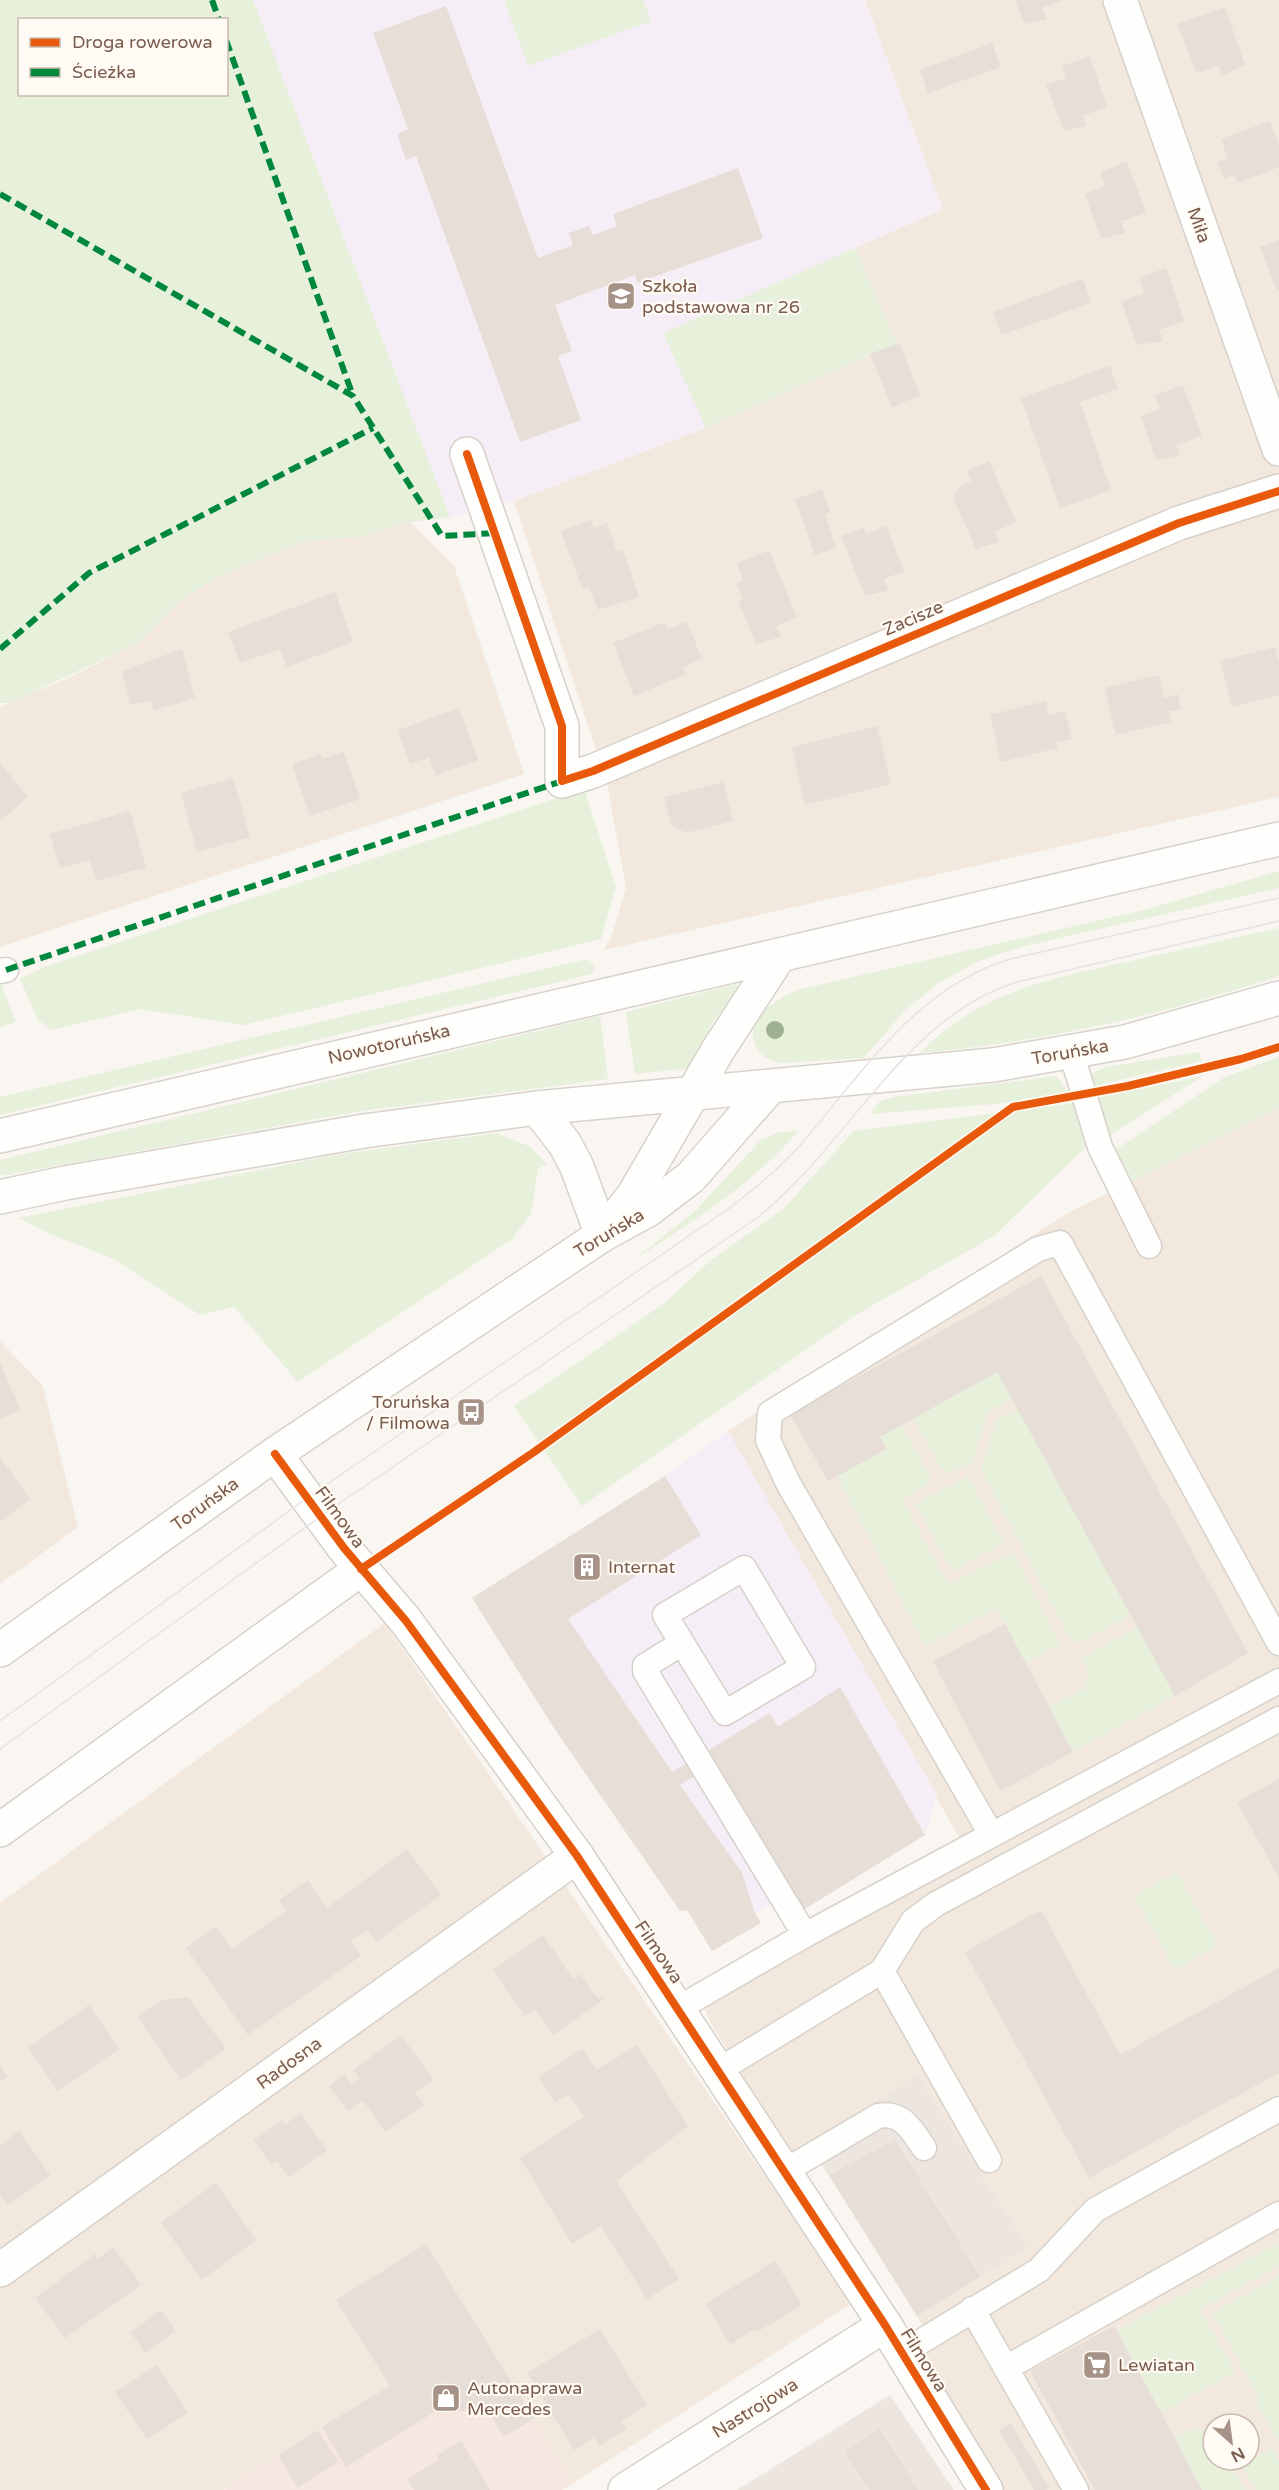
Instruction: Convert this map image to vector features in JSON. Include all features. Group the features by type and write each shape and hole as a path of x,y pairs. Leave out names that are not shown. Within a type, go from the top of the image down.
{"street":[{"name":"Miła","path":"1119,0 1279,449"},
{"name":"Zacisze","path":"467,454 561,726 562,781 593,771 1179,523 1279,491"},
{"name":"Nowotoruńska","path":"0,1136 1279,839"},
{"path":"602,1234 633,1196 696,1093 718,1050 779,956"},
{"name":"Toruńska","path":"0,1650 276,1454 602,1234 648,1210 691,1177 770,1087 993,1065 1071,1052 1136,1039 1279,998"},
{"path":"0,1197 364,1131 537,1108 770,1087"},
{"path":"537,1108 565,1144 577,1167 602,1234"},
{"name":"Filmowa","path":"276,1454 361,1569 406,1621 577,1856 679,2008 885,2325 986,2490"},
{"path":"0,1830 361,1569"},
{"name":"Radosna","path":"0,2270 577,1856"},
{"name":"Nastrojowa","path":"625,2490 885,2325"}],"lane":[{"path":"1071,1052 1100,1148 1149,1246"},
{"path":"991,1834 788,1482 768,1440 770,1413 1038,1249 1060,1243 1279,1643"},
{"path":"744,1568 802,1667 725,1713 682,1643 665,1615 744,1568"},
{"path":"682,1643 645,1666 647,1677 805,1935"},
{"path":"679,2008 805,1935 1279,1681"},
{"path":"719,2070 882,1971 913,1921 936,1904 1279,1719"},
{"path":"882,1971 989,2160"},
{"path":"902,2353 1039,2270 1095,2210 1279,2109"},
{"path":"784,2171 878,2116 889,2114 901,2118 924,2148"},
{"path":"1006,2368 1279,2214"},
{"path":"972,2309 1076,2490"}],"shaded area":[{"name":"Szkoła podstawowa nr 26","path":"253,0 865,0 943,209 855,248 897,343 706,428 514,501 450,517"},
{"path":"865,0 1279,0 1279,797 604,950 612,935 626,888 607,783 514,501 706,428 897,343 855,248 943,209"},
{"path":"410,522 454,566 524,774 0,947 0,707 66,679 136,644 178,602 219,576 305,541 360,537"},
{"path":"1279,1108 1279,2490 986,2490 902,2353 929,2337 917,2316 1027,2246 809,2144 791,2154 710,2022 699,1996 965,1848 728,1431 1068,1213"},
{"path":"0,1341 43,1386 78,1527 0,1584"},
{"path":"728,1431 937,1795 925,1835 803,1910 792,1892 755,1913 761,1923 712,1951 687,1910 554,1728 472,1598 665,1476"},
{"path":"385,1623 852,2303 572,2484 480,2330 223,2490 0,2490 0,1903"},
{"path":"917,2076 1028,2247 917,2316 809,2144"},
{"path":"480,2330 572,2484 562,2490 224,2490"},
{"path":"890,2395 954,2490 737,2490"}],"green space":[{"path":"0,0 253,0 450,517 410,522 360,537 305,541 219,576 178,602 136,644 10,703 0,703"},
{"path":"504,0 643,0 651,21 528,66"},
{"path":"855,248 897,343 706,428 663,333"},
{"path":"584,789 616,887 601,939 244,1025 140,1009 52,1030 38,1020 20,979 44,967"},
{"path":"1279,871 1279,888 1025,946 981,960 940,982 906,1009 864,1058 781,1063 765,1057 755,1045 754,1026 759,1017 783,997 801,989 1144,910"},
{"path":"1279,928 1279,976 1191,1003 1102,1025 1012,1042 920,1053 943,1032 967,1015 1018,990 1072,974"},
{"path":"587,959 595,966 592,974 0,1115 0,1097"},
{"path":"0,982 16,1022 0,1027"},
{"path":"737,984 737,994 714,1019 692,1068 635,1074 626,1012"},
{"path":"600,1016 608,1079 361,1111 0,1176 0,1160"},
{"path":"1200,1052 1201,1061 1094,1086 1091,1079 1095,1072 1106,1067"},
{"path":"1279,1057 1279,1108 1133,1181 1115,1150 1225,1077"},
{"path":"1057,1076 1068,1093 995,1104 870,1114 880,1101 894,1097"},
{"path":"1203,1076 1110,1135 1097,1098"},
{"path":"1074,1103 1088,1145 994,1236 854,1316 582,1506 514,1406 666,1302 711,1260 783,1209 854,1131"},
{"path":"798,1131 780,1151 741,1186 632,1261 694,1212 761,1140 780,1132"},
{"path":"496,1133 529,1146 547,1164 538,1169 531,1214 512,1239 298,1382 234,1307 200,1315 114,1259 50,1234 19,1218 335,1155"},
{"path":"997,1372 1012,1398 988,1412 972,1463 950,1473 941,1468 913,1418"},
{"path":"1018,1409 1131,1615 1079,1643 1070,1639 981,1469 996,1420"},
{"path":"901,1425 930,1476 927,1485 902,1499 948,1584 1014,1552 1060,1644 1026,1663 997,1609 925,1646 837,1476 887,1449 880,1437"},
{"path":"968,1476 1004,1543 952,1571 915,1504"},
{"path":"1138,1627 1175,1696 1073,1752 1049,1707 1084,1689 1089,1671 1081,1658"},
{"path":"1177,1872 1218,1946 1175,1970 1134,1896"},
{"path":"1279,2243 1279,2266 1200,2309 1235,2372 1194,2395 1191,2391 1189,2398 1161,2413 1117,2330"},
{"path":"1279,2276 1279,2444 1255,2400 1259,2397 1212,2313"},
{"path":"1192,2428 1201,2430 1201,2472 1235,2472 1245,2490 1202,2490 1174,2437"},
{"path":"1272,2448 1279,2461 1279,2490 1256,2490 1246,2472 1261,2472 1261,2454"}],"building":[{"path":"1015,0 1063,0 1042,8 1047,19 1024,24"},
{"path":"446,6 538,258 573,245 569,233 589,226 593,235 617,226 613,214 738,168 763,238 637,283 635,275 555,305 572,351 558,356 581,420 520,442 416,156 406,160 397,134 408,129 373,33"},
{"path":"1225,7 1245,65 1223,75 1219,65 1197,73 1177,24"},
{"path":"992,43 1001,67 928,93 920,70"},
{"path":"1090,56 1107,107 1082,116 1086,126 1064,131 1046,85 1066,78 1062,66"},
{"path":"1270,121 1279,146 1279,167 1237,183 1234,175 1224,179 1218,162 1228,159 1221,139"},
{"path":"1127,162 1146,213 1121,221 1125,233 1101,239 1085,194 1105,186 1100,172"},
{"path":"1279,240 1279,290 1277,291 1260,247"},
{"path":"1166,268 1184,321 1159,330 1163,341 1137,345 1121,301 1144,293 1139,278"},
{"path":"1083,279 1091,303 1001,335 993,312"},
{"path":"899,343 920,395 892,407 870,354"},
{"path":"1110,366 1118,389 1080,402 1111,490 1060,508 1021,398"},
{"path":"1183,385 1202,436 1176,445 1180,455 1156,460 1141,416 1160,409 1155,395"},
{"path":"989,461 1016,522 995,532 1000,542 976,549 953,498 960,486 971,481 966,471"},
{"path":"822,490 830,512 825,514 836,548 815,555 795,499"},
{"path":"591,520 594,528 607,523 617,552 623,550 639,597 598,610 589,587 583,590 561,531"},
{"path":"886,526 904,571 884,579 888,590 865,596 841,536 863,528 866,534"},
{"path":"769,550 797,617 776,626 781,637 756,644 738,601 743,600 736,583 743,580 737,564"},
{"path":"335,592 353,642 287,667 280,649 240,663 228,632"},
{"path":"665,622 668,629 687,622 702,659 683,667 686,674 634,696 613,643"},
{"path":"1275,647 1279,662 1279,695 1232,707 1220,661"},
{"path":"182,649 195,698 154,710 151,700 130,705 122,671"},
{"path":"1159,675 1164,698 1178,694 1181,709 1169,711 1171,722 1116,735 1105,688"},
{"path":"1046,701 1049,715 1065,711 1072,739 1056,743 1058,748 1001,762 990,715"},
{"path":"459,708 478,760 436,775 429,757 410,764 398,730"},
{"path":"877,726 891,784 805,805 792,747"},
{"path":"344,752 360,799 310,816 292,764 321,754 322,759"},
{"path":"0,763 28,797 0,821"},
{"path":"233,778 250,837 197,852 181,793"},
{"path":"723,782 733,821 686,833 671,825 664,797"},
{"path":"130,811 146,867 96,881 90,860 60,868 50,834"},
{"path":"1041,1276 1248,1653 1175,1696 997,1372 880,1437 887,1449 828,1481 790,1414"},
{"path":"0,1363 21,1411 0,1418"},
{"path":"0,1457 30,1499 0,1522"},
{"path":"665,1476 701,1535 568,1619 672,1772 770,1713 778,1727 840,1687 925,1835 803,1910 713,1765 680,1785 742,1873 755,1913 761,1923 712,1951 687,1910 680,1911 554,1728 472,1598"},
{"path":"1005,1624 1073,1752 1000,1791 933,1661"},
{"path":"1279,1779 1279,1878 1237,1802"},
{"path":"407,1849 441,1895 376,1942 367,1930 351,1941 361,1956 248,2035 186,1948 216,1926 232,1949 286,1911 279,1900 308,1880 327,1908"},
{"path":"1041,1910 1120,2055 1279,1968 1279,2073 1089,2178 965,1952"},
{"path":"543,1935 573,1979 580,1974 598,1999 601,1997 603,2000 553,2035 535,2009 525,2016 493,1970"},
{"path":"188,1997 226,2049 181,2080 138,2017 160,2001"},
{"path":"89,2005 119,2049 58,2091 28,2048"},
{"path":"401,2035 434,2080 415,2093 424,2105 385,2132 363,2100 348,2111 329,2086 345,2074 351,2084 360,2078 353,2070"},
{"path":"637,2045 688,2126 616,2181 679,2279 647,2299 601,2226 572,2244 520,2158 584,2117 569,2094 555,2102 539,2077 582,2049 597,2070"},
{"path":"0,2065 8,2076 0,2082"},
{"path":"300,2113 327,2150 289,2177 277,2161 271,2165 254,2140 282,2120 285,2125"},
{"path":"19,2131 50,2175 8,2205 0,2194 0,2146"},
{"path":"895,2140 980,2276 917,2316 829,2175"},
{"path":"216,2183 256,2240 202,2280 161,2222"},
{"path":"426,2244 534,2418 504,2437 487,2410 434,2412 346,2467 322,2427 390,2386 336,2300"},
{"path":"113,2247 141,2285 65,2338 35,2298 95,2254 98,2259"},
{"path":"775,2261 802,2305 757,2332 755,2329 730,2344 706,2304"},
{"path":"161,2310 176,2331 145,2353 131,2332"},
{"path":"1114,2326 1202,2490 1095,2490 1030,2371"},
{"path":"600,2329 647,2405 621,2421 626,2429 599,2446 594,2437 574,2450 527,2373"},
{"path":"157,2365 188,2413 147,2439 115,2392"},
{"path":"1011,2423 1049,2488 1046,2490 1034,2490 999,2430"},
{"path":"880,2429 918,2490 870,2490 845,2452"},
{"path":"318,2430 338,2462 298,2488 278,2455"},
{"path":"461,2441 490,2490 414,2490 407,2479 439,2460 437,2455"}],"tram line":[{"path":"0,1721 307,1498 731,1207 786,1161 894,1035 919,1011 947,990 977,972 1010,959 1279,898"},
{"path":"0,1749 321,1516 757,1218 820,1156 909,1053 942,1023 977,999 1017,982 1279,921"}],"marked path":[{"path":"212,0 218,18"},
{"path":"228,46 353,396"},
{"path":"0,194 353,396 442,536 496,533"},
{"path":"0,649 89,573 373,428"},
{"path":"6,970 562,781"}],"cycle path":[{"path":"467,454 562,726 562,781 593,771 1179,523 1279,491"},
{"path":"361,1569 534,1452 1013,1107 1128,1086 1241,1059 1279,1047"},
{"path":"275,1454 344,1548 406,1621 577,1856 885,2325 986,2490"}],"place":[{"name":"Szkoła podstawowa nr 26","path":"621,296"},
{"name":"Toruńska / Filmowa","path":"471,1412"},
{"name":"Internat","path":"587,1567"},
{"name":"Lewiatan","path":"1097,2365"},
{"name":"Autonaprawa Mercedes","path":"446,2398"}]}
